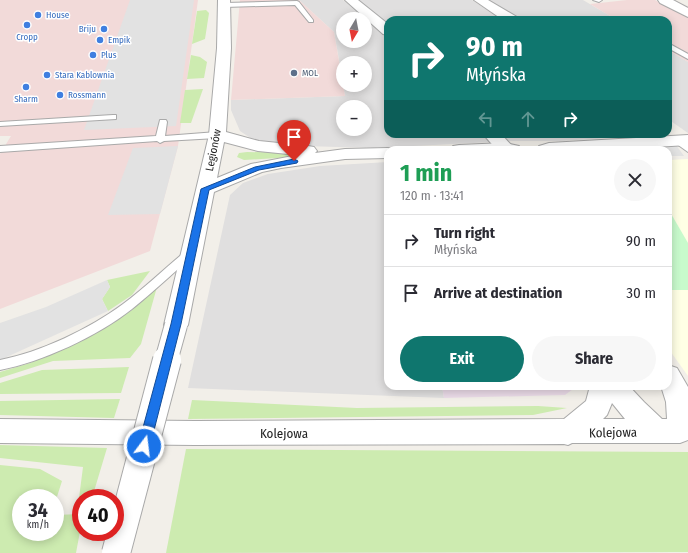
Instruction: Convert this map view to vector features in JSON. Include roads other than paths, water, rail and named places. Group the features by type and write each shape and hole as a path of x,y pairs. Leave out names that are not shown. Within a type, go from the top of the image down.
{"street":[{"path":"351,0 384,28"},
{"path":"480,0 506,16"},
{"path":"664,0 688,13"},
{"name":"Legionów","path":"116,553 176,324 217,136 224,48 223,15 225,3"},
{"path":"672,130 685,142"},
{"path":"217,136 258,146 346,154"},
{"path":"496,138 505,146"},
{"path":"594,146 685,142"},
{"path":"212,156 258,146"},
{"path":"205,189 258,168 281,163 346,154 384,153"},
{"path":"212,156 258,168"},
{"path":"672,380 682,410 675,431"},
{"name":"Kolejowa","path":"568,432 598,407 602,390"},
{"name":"Kolejowa","path":"618,390 638,416 675,431"},
{"name":"Kolejowa","path":"0,431 195,434 675,431"}],"lane":[{"path":"225,3 297,3 310,21"},
{"path":"672,47 688,57"},
{"path":"0,124 113,118"},
{"path":"160,140 163,122"},
{"path":"0,149 217,136"},
{"path":"0,365 15,362 57,346 100,325 127,307 192,251"}],"place":[{"name":"House","path":"38,15"},
{"name":"Cropp","path":"27,25"},
{"name":"Briju","path":"104,29"},
{"name":"Empik","path":"100,40"},
{"name":"Plus","path":"93,55"},
{"name":"MOL","path":"294,73"},
{"name":"Stara Kablownia","path":"47,75"},
{"name":"Sharm","path":"26,87"},
{"name":"Rossmann","path":"60,95"}]}
